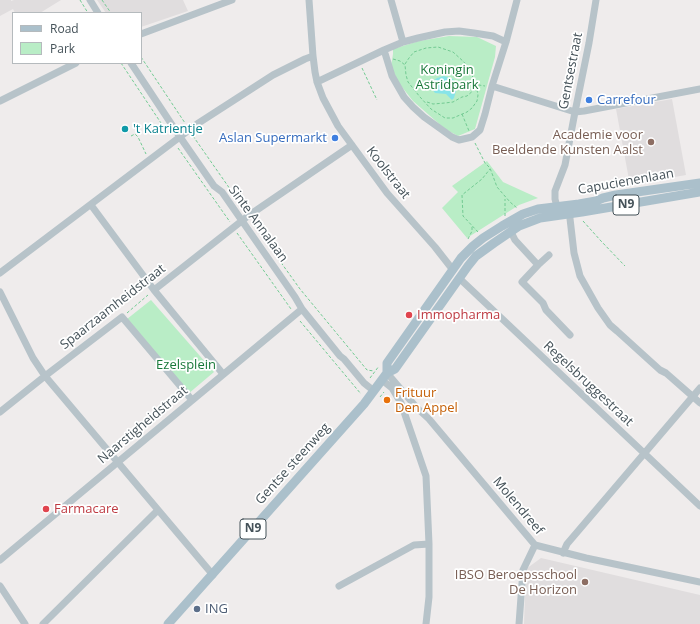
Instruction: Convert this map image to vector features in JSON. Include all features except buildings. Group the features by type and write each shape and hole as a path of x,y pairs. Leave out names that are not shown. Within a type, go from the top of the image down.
{"main road":[{"name":"Capucienenlaan","path":"569,209 603,198 700,183"},
{"name":"Capucienenlaan","path":"558,211 700,192"},
{"name":"Gentse steenweg","path":"386,380 387,364 461,258 473,246 483,238 523,214 538,209 558,211"},
{"name":"Gentse steenweg","path":"168,624 358,411 374,391 386,380 476,256 519,226 558,211"},
{"path":"453,270 459,278"}],"street":[{"path":"90,0 97,12"},
{"path":"142,34 232,0"},
{"name":"Koolstraat","path":"309,0 313,56 317,82 323,98 338,126 388,193 453,270"},
{"path":"391,0 403,42"},
{"path":"384,50 386,61 392,76 399,89 413,107 424,117 452,137 459,140 472,137 480,130 486,114 486,108 517,0"},
{"name":"Gentsestraat","path":"558,211 555,191 564,165 589,43 596,0"},
{"path":"317,82 403,42 445,32 474,33 493,36 506,42"},
{"path":"0,273 197,124 273,75 313,56"},
{"path":"0,101 74,64"},
{"name":"Sinte Annalaan","path":"132,64 214,186 222,192 302,309 340,356 364,383 374,391"},
{"path":"492,86 575,112 700,89"},
{"name":"Spaarzaamheidstraat","path":"154,290 248,216 352,145"},
{"path":"91,205 154,290 224,374"},
{"path":"569,209 574,253 580,276 598,308 610,325 660,370 666,373 700,403"},
{"path":"511,232 515,240 538,265"},
{"path":"549,254 522,282 543,303 546,310 570,335"},
{"name":"Regelsbruggestraat","path":"459,278 700,506"},
{"path":"0,292 33,358 45,376 213,574"},
{"name":"Naarstigheidstraat","path":"0,560 302,309"},
{"path":"122,317 192,400"},
{"name":"Spaarzaamheidstraat","path":"0,412 122,317"},
{"path":"386,380 401,403 426,476 430,544 426,624"},
{"name":"Molendreef","path":"386,380 429,419 535,545 563,553 700,582"},
{"path":"563,553 567,544 700,388"},
{"path":"405,416 417,408"},
{"path":"43,624 158,510"},
{"path":"339,586 414,545 430,544"},
{"path":"519,624 523,570 535,545"},
{"path":"0,586 25,624"}],"path":[{"path":"80,0 87,12"},
{"path":"102,0 110,12"},
{"path":"431,47 442,48 453,52 464,62 470,71 476,85 478,95 477,101 472,108 453,118 445,118 438,115 420,97 408,82 405,65 412,54 431,47"},
{"path":"386,61 395,59 405,65"},
{"path":"360,62 377,100"},
{"path":"476,85 479,84 488,87 492,86"},
{"path":"425,102 440,104 453,102 466,96 475,89 476,85"},
{"path":"462,114 472,137 490,168 497,187 505,198 523,214"},
{"path":"131,136 135,134 138,137 150,160"},
{"path":"483,238 463,216 462,194 482,179 490,168"},
{"path":"502,226 505,215 505,198"},
{"path":"581,219 625,266"},
{"path":"468,240 472,231 472,225"},
{"name":"Spaarzaamheidstraat","path":"122,317 154,290"},
{"path":"377,400 386,380"}],"shaded area":[{"path":"0,0 61,0 42,12 14,12 13,9 0,16"},
{"path":"97,0 183,0 188,11 142,27 142,12 105,12"},
{"name":"Academie voor Beeldende Kunsten Aalst","path":"672,99 686,175 630,185 616,109"},
{"name":"IBSO Beroepsschool De Horizon","path":"541,558 700,595 700,624 524,624 526,569"}],"green space":[{"name":"Koningin Astridpark","path":"449,36 477,37 496,46 495,57 475,129 458,136 445,129 413,101 398,82 391,66 393,49 419,41"},
{"path":"487,161 503,182 538,198 519,205 467,238 442,208 458,192 452,186"},
{"name":"Ezelsplein","path":"151,300 214,372 188,394 127,319"}],"water":[{"path":"444,76 453,79 456,84 456,91 452,100 446,94 435,93 432,89 432,82 437,78"}],"place":[{"name":"Carrefour","path":"589,100"},
{"name":"'t Katrientje","path":"125,129"},
{"name":"Aslan Supermarkt","path":"335,138"},
{"name":"Academie voor Beeldende Kunsten Aalst","path":"651,142"},
{"name":"Immopharma","path":"409,315"},
{"name":"Frituur Den Appel","path":"387,400"},
{"name":"Farmacare","path":"46,509"},
{"name":"IBSO Beroepsschool De Horizon","path":"585,582"},
{"name":"ING","path":"197,609"}]}
